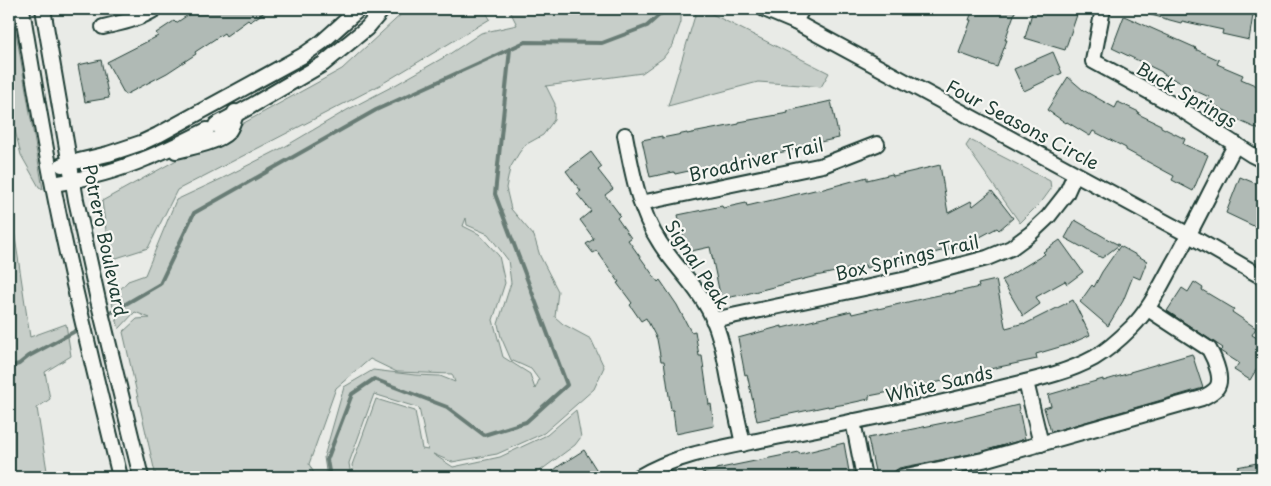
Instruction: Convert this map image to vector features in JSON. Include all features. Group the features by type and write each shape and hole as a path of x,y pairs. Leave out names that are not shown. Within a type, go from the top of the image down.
{"street":[{"path":"22,9 49,167 80,310 120,477"},
{"name":"Potrero Boulevard","path":"43,9 73,180 98,300 141,477"},
{"path":"103,27 127,22 155,9"},
{"path":"49,167 108,154 150,139 302,56 322,42 359,9"},
{"path":"53,184 111,171 156,155 267,98 322,64 367,28 383,9"},
{"name":"Four Seasons Circle","path":"764,9 795,22 1262,277"},
{"path":"795,22 802,9"},
{"name":"Buck Springs","path":"1103,9 1093,60 1179,108 1262,160"},
{"path":"226,97 236,114"},
{"path":"156,155 196,147 216,140 228,132 236,114"},
{"path":"176,125 185,141"},
{"name":"Signal Peak","path":"625,135 641,203 659,242 710,312 719,333 743,444"},
{"name":"Broadriver Trail","path":"641,203 823,165 877,144"},
{"name":"White Sands","path":"639,477 665,464 688,456 939,404 1060,372 1094,358 1120,339 1148,309 1189,236 1202,207 1236,144"},
{"name":"Box Springs Trail","path":"713,320 908,279 987,258 1011,248 1048,217 1066,194 1075,174"},
{"path":"901,477 983,460 1202,398 1210,394 1216,389 1220,379 1214,357 1209,348 1148,309"},
{"path":"1026,382 1041,444"},
{"path":"853,421 864,477"}],"shaded area":[{"path":"9,9 12,9 43,189 39,187 21,155 9,106"},
{"path":"407,9 484,9 490,19 380,85 177,190 148,248 110,260 102,201 342,69"},
{"path":"509,9 681,9 681,22 673,45 663,58 642,73 546,86 555,104 554,120 543,135 525,145 510,168 506,188 511,209 534,236 540,256 558,291 555,317 563,324 591,339 604,367 594,389 544,433 497,454 452,462 433,454 453,467 500,457 547,435 576,410 581,437 575,445 533,476 528,477 354,477 352,465 376,399 415,411 422,449 428,450 419,408 374,394 349,463 351,477 327,477 324,457 344,387 373,370 440,376 455,382 452,374 397,372 370,359 336,388 309,464 316,477 156,477 123,332 137,319 150,318 135,312 119,329 111,299 128,281 145,275 176,200 286,146 347,110 448,55 481,33 517,25","holes":["466,218 467,225 488,234 508,260 511,283 498,324 501,337 511,360 531,369 539,380 535,389 530,374 503,357 493,320 505,283 499,256 479,234 463,226"]},
{"path":"697,9 702,9 829,73 821,87 758,82 668,106"},
{"path":"970,140 1050,181 1051,189 1020,223 966,146"},
{"path":"9,197 30,337 66,324 71,356 45,372 50,399 37,408 48,477 9,477"}],"building":[{"path":"197,9 269,9 250,22 248,20 226,36 224,33 167,73 125,95 107,62 158,36 156,33"},
{"path":"973,9 1016,9 997,67 959,53"},
{"path":"1033,9 1079,9 1065,50 1025,38"},
{"path":"1141,9 1254,9 1249,40 1222,34 1223,30 1182,21 1181,23 1140,12"},
{"path":"1124,16 1219,60 1217,64 1243,75 1241,79 1262,88 1262,131 1231,117 1232,114 1207,102 1209,97 1112,48"},
{"path":"1053,52 1062,73 1024,91 1014,69"},
{"path":"101,60 109,98 85,102 78,65"},
{"path":"1068,77 1083,90 1115,108 1118,102 1139,112 1138,114 1185,139 1183,144 1208,155 1193,191 1172,180 1174,176 1126,150 1126,148 1093,131 1090,136 1047,110"},
{"path":"831,101 839,138 743,160 743,162 699,171 698,169 650,177 642,140 739,124 739,122 788,113 787,111"},
{"path":"591,152 602,167 598,170 613,189 605,195 620,215 617,218 631,238 628,240 658,282 660,280 677,305 691,332 695,331 699,356 702,356 714,426 676,434 664,361 661,361 657,339 646,318 641,321 630,305 632,303 597,251 593,253 586,244 594,239 580,220 591,211 577,194 581,191 566,171"},
{"path":"940,165 948,213 971,201 973,206 992,191 1013,218 999,230 997,228 965,245 866,268 865,265 721,299 710,247 687,252 678,215 722,206 723,208 746,203 747,206 820,190 867,177 867,180 892,174 893,176"},
{"path":"1240,177 1262,186 1262,230 1226,213"},
{"path":"1075,220 1119,245 1102,258 1065,238"},
{"path":"1060,240 1083,272 1067,284 1065,281 1036,297 1040,304 1023,316 1002,280 1045,254 1043,252"},
{"path":"1120,246 1147,261 1140,279 1133,276 1123,301 1108,326 1080,302 1092,285 1094,287"},
{"path":"996,280 1006,328 1025,324 1073,300 1090,335 1070,344 1036,354 1037,359 990,369 991,372 964,379 965,382 948,385 947,380 869,396 869,399 846,404 757,421 738,338 851,311 852,314 949,294 979,287 978,284"},
{"path":"1194,282 1203,288 1202,290 1234,309 1232,312 1256,328 1252,335 1262,341 1262,347 1259,352 1262,354 1262,360 1250,380 1234,370 1239,363 1220,351 1223,348 1167,311 1182,288 1188,292"},
{"path":"1192,354 1203,388 1051,432 1044,408 1051,406 1048,395 1103,379 1103,381"},
{"path":"1018,405 1025,439 981,452 899,468 894,472 876,476 868,438 953,421"},
{"path":"844,443 850,477 702,477 702,473 716,469 799,452 799,454"},
{"path":"584,450 601,477 546,477 559,466"},
{"path":"1262,462 1262,477 1239,477 1237,467"}],"waterway":[{"path":"105,316 160,284 194,213 376,110 525,42 602,43 647,26 666,9"},
{"path":"330,477 327,460 352,394 374,379 447,407 484,435 526,422 567,385 495,194 510,49"},
{"path":"9,367 19,364 29,356 81,328"}]}
